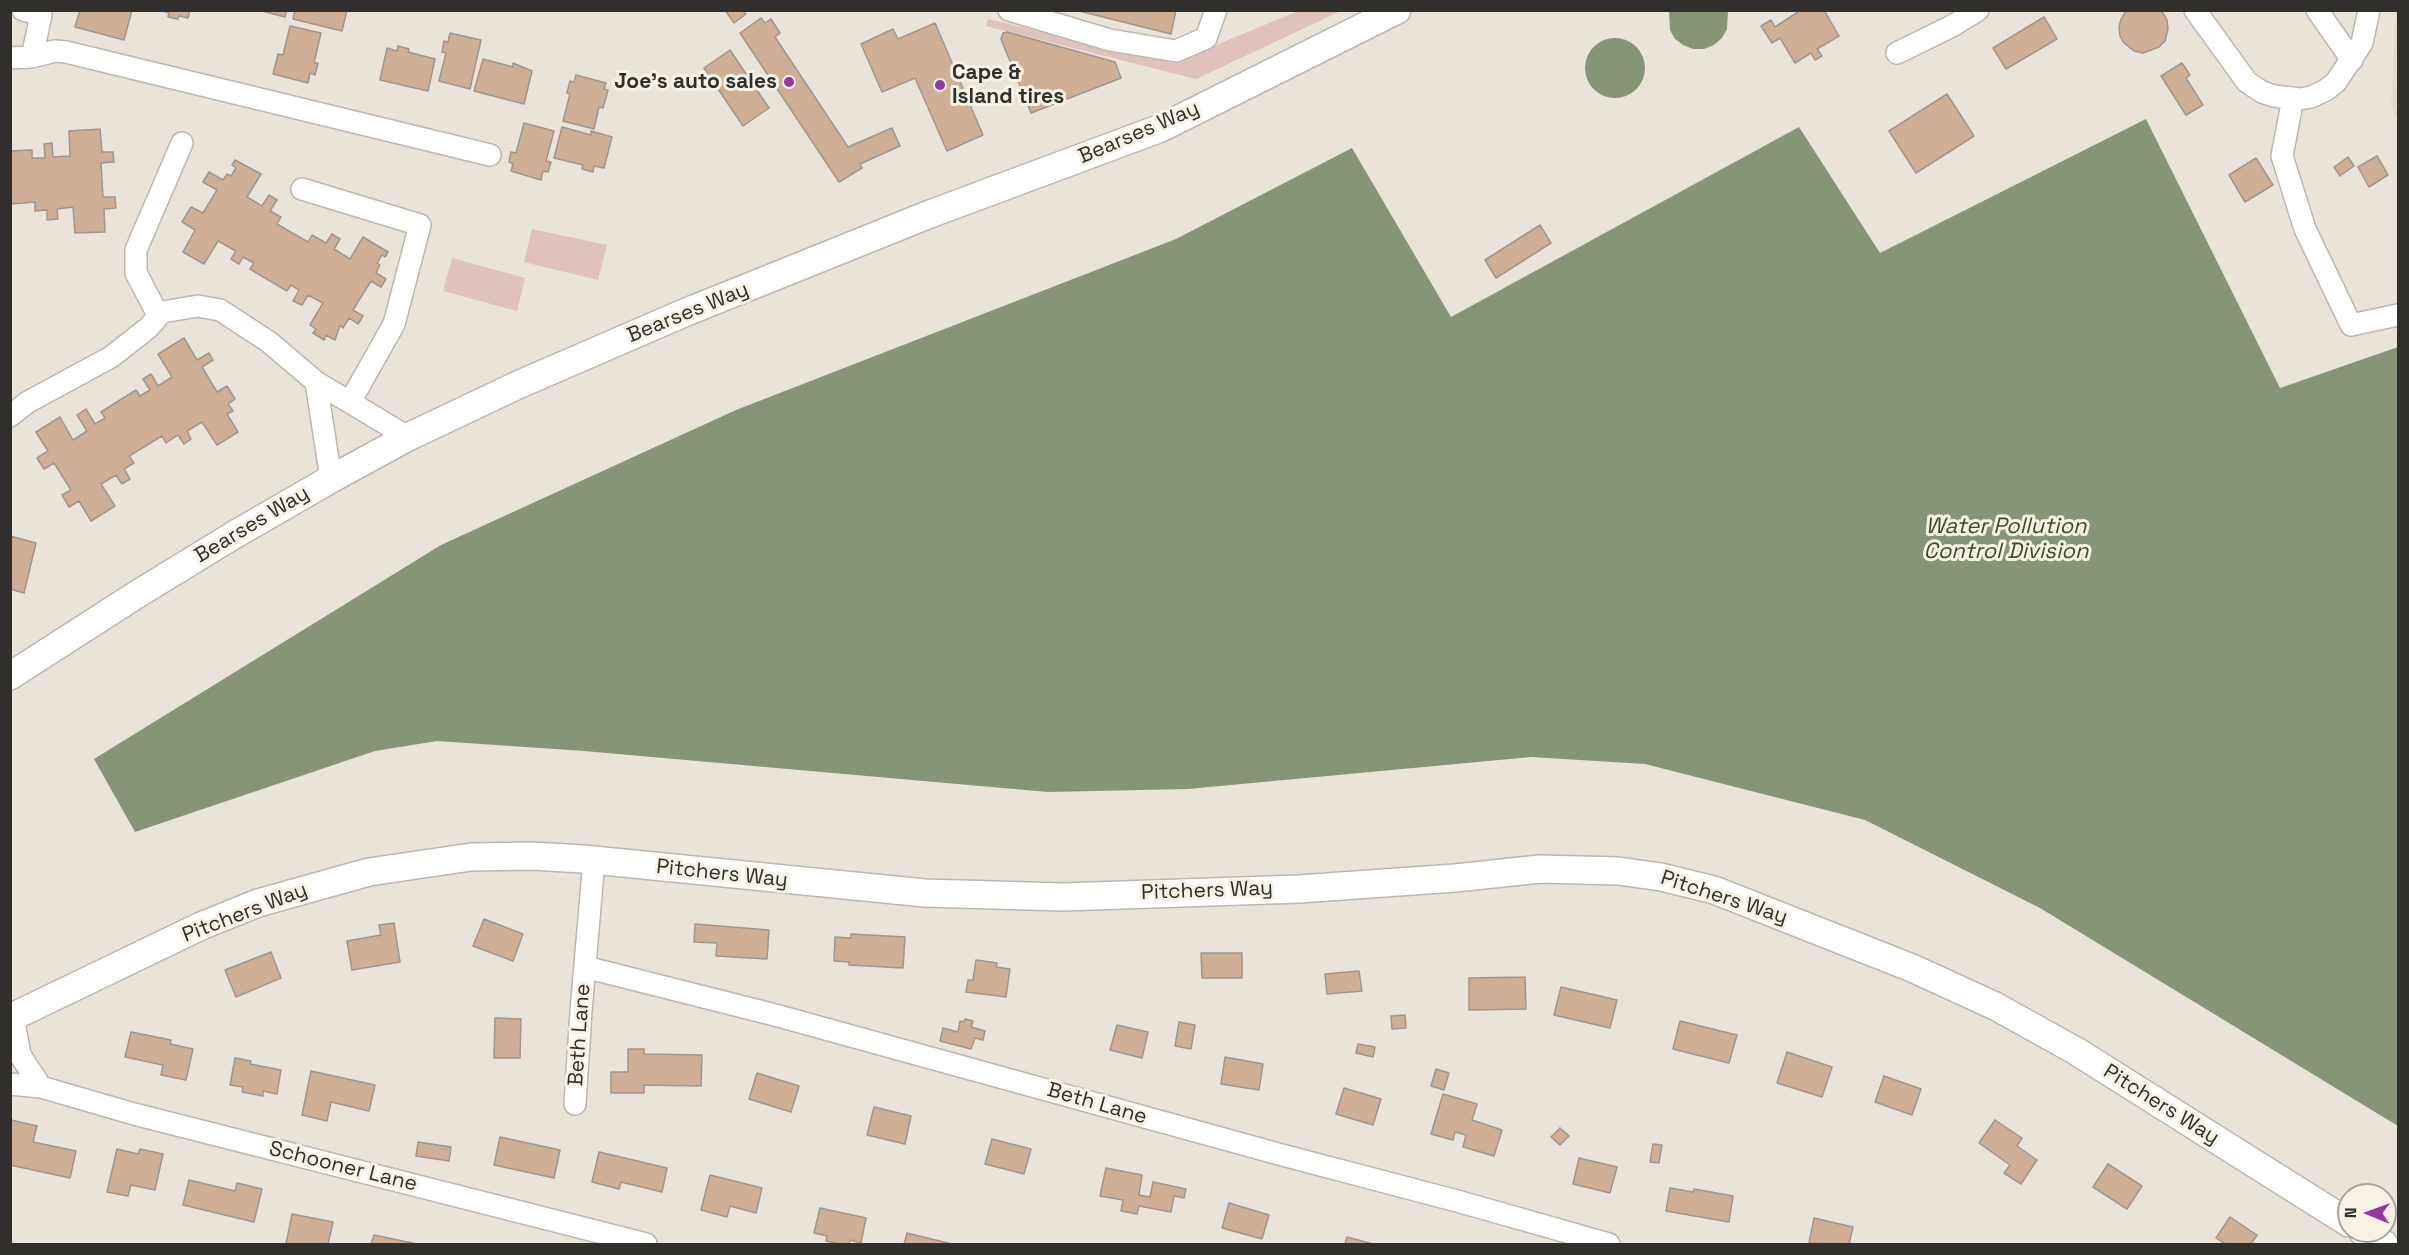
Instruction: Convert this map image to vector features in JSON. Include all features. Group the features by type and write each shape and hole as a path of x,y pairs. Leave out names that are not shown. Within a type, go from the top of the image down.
{"main road":[{"name":"Bearses Way","path":"12,674 136,595 331,479 408,437 520,384 684,313 930,214 1161,128 1397,10"},
{"name":"Pitchers Way","path":"12,1018 201,926 258,903 369,872 471,857 532,856 594,860 925,893 1064,897 1299,889 1455,878 1540,869 1618,871 1662,877 1714,890 1912,968 1995,1006 2076,1051 2337,1215"}],"street":[{"path":"1009,10 1110,40 1176,51 1206,38 1216,11 1226,10"},
{"path":"1897,53 1978,10"},
{"path":"2195,10 2247,82 2262,92 2293,98 2311,97 2336,82 2362,43 2369,10"},
{"path":"2317,10 2352,60"},
{"path":"32,57 36,12"},
{"path":"10,58 32,57 55,51 66,52 490,155"},
{"path":"2293,98 2282,156 2305,228 2351,325 2398,315"},
{"path":"10,416 27,402 111,357 148,328 157,318 157,313 136,273 136,250 182,143"},
{"path":"302,189 420,225 394,324 350,402"},
{"path":"157,313 198,306 220,310 269,342 316,382 408,437"},
{"path":"316,382 331,479"},
{"name":"Beth Lane","path":"575,1104 594,860"},
{"name":"Beth Lane","path":"585,967 775,1015 1610,1245"},
{"path":"12,1018 20,1055 41,1087"},
{"name":"Schooner Lane","path":"10,1084 41,1087 134,1114 646,1245"}],"shaded area":[{"path":"1298,11 1341,11 1196,79 986,26 988,19 1173,63"},
{"path":"2396,11 2398,11 2398,120 2391,106"},
{"path":"532,229 607,245 598,280 524,262"},
{"path":"452,258 525,278 517,311 443,291"}],"water":[{"path":"1669,11 1728,11 1727,29 1722,38 1714,45 1704,49 1693,49 1683,45 1675,39 1670,30"},
{"path":"1609,38 1621,38 1632,43 1640,51 1645,68 1643,80 1632,93 1621,98 1609,98 1598,93 1590,85 1585,74 1585,62 1590,51 1598,43"},
{"name":"Water Pollution Control Division","path":"2146,119 2280,388 2398,347 2398,1126 2040,908 1865,820 1645,764 1531,757 1188,789 1048,792 584,751 437,741 375,751 135,832 94,759 441,545 736,410 1176,239 1352,148 1451,317 1799,127 1880,253"}],"building":[{"path":"80,10 132,10 124,40 75,27"},
{"path":"160,10 190,10 188,18 179,16 178,19 168,17 169,13"},
{"path":"258,10 287,10 285,17"},
{"path":"295,10 347,10 342,31 293,19"},
{"path":"725,10 743,10 746,14 734,23"},
{"path":"1075,10 1176,10 1171,34"},
{"path":"1801,10 1824,10 1839,36 1817,49 1822,56 1815,60 1811,53 1795,63 1780,38 1772,43 1761,26 1771,20 1775,27"},
{"path":"2127,10 2161,10 2167,20 2168,29 2165,41 2159,47 2143,53 2134,51 2124,43 2119,27"},
{"path":"2044,17 2057,39 2006,69 1993,48"},
{"name":"Joe's auto sales","path":"761,18 765,23 771,19 780,33 775,37 848,147 892,128 900,146 860,164 862,168 839,182 740,33"},
{"name":"Cape & Island tires","path":"935,23 983,135 947,151 915,78 882,92 861,44 893,29 898,39"},
{"path":"290,26 321,33 314,63 318,63 315,75 310,73 308,83 273,74 278,54 283,55"},
{"path":"1007,32 1115,62 1121,78 1031,113 1001,39 1003,33"},
{"path":"450,33 481,40 470,89 439,81 446,53 442,52 444,41 448,42"},
{"path":"398,46 409,49 408,52 435,59 428,91 380,80 387,48 397,51"},
{"path":"730,50 769,108 743,126 704,68"},
{"path":"483,59 513,67 513,63 532,71 524,104 474,91"},
{"path":"2182,63 2190,75 2186,78 2203,105 2186,115 2161,76"},
{"path":"576,75 606,83 604,89 608,90 603,108 599,107 594,129 563,121 570,94 567,93 570,81 574,82"},
{"path":"1947,94 1974,136 1916,173 1889,131"},
{"path":"524,123 554,131 546,161 551,162 548,172 543,171 541,180 511,171 513,164 509,162 511,152 516,153"},
{"path":"562,127 591,135 591,131 612,137 604,168 594,166 593,172 582,169 583,165 554,158"},
{"path":"100,129 102,152 113,152 114,162 101,163 103,197 115,197 116,208 104,209 105,232 75,233 73,207 57,209 58,219 47,220 47,210 35,211 35,202 10,204 10,151 32,150 32,158 45,158 44,144 52,143 53,157 70,156 69,131"},
{"path":"2377,156 2388,175 2369,187 2358,167"},
{"path":"2348,157 2354,166 2340,176 2334,167"},
{"path":"2256,158 2273,185 2245,202 2229,175"},
{"path":"235,160 261,174 247,197 262,206 269,195 277,200 270,211 281,217 277,224 308,242 312,235 326,243 332,234 340,239 334,249 350,259 363,237 388,252 385,257 382,255 377,263 380,265 376,273 386,279 381,287 371,281 353,310 363,316 358,324 349,318 343,328 340,325 335,340 326,335 324,340 313,333 316,329 310,325 323,303 308,295 302,305 293,301 299,290 291,285 287,291 250,269 254,263 243,257 239,264 231,259 236,251 218,241 204,264 183,252 195,230 182,222 191,207 203,213 217,190 203,182 209,172 223,180 227,174 231,176 236,168 232,165"},
{"path":"1540,225 1551,243 1496,278 1485,260"},
{"path":"184,338 197,360 209,353 213,360 202,367 217,392 227,386 235,399 228,404 233,411 227,414 238,432 217,445 202,422 187,431 191,439 184,444 178,435 166,443 162,436 129,456 134,463 124,469 130,479 122,484 116,475 101,484 115,506 91,521 79,501 69,507 62,495 71,490 54,463 44,469 37,458 48,451 36,432 60,417 73,440 87,431 77,415 86,409 95,424 105,418 101,412 136,390 140,396 150,390 143,379 151,374 158,386 172,377 158,354"},
{"path":"10,536 36,543 24,593 10,589"},
{"path":"484,919 523,934 513,961 473,946"},
{"path":"394,923 400,962 352,970 347,941 381,935 379,925"},
{"path":"695,924 769,930 767,959 716,956 717,943 694,942"},
{"path":"851,934 905,937 903,968 849,965 849,962 834,961 835,937 851,938"},
{"path":"271,952 281,978 236,997 225,970"},
{"path":"1201,953 1242,953 1242,978 1202,978"},
{"path":"976,960 997,963 996,967 1010,969 1006,997 966,992 968,980 973,980"},
{"path":"1359,971 1362,991 1327,994 1325,974"},
{"path":"1525,977 1526,1009 1469,1010 1469,978"},
{"path":"1561,987 1617,1000 1610,1028 1554,1015"},
{"path":"1405,1015 1406,1028 1392,1029 1391,1016"},
{"path":"495,1018 521,1019 520,1058 494,1058"},
{"path":"965,1019 973,1021 971,1027 985,1031 983,1040 975,1038 971,1049 940,1041 943,1028 958,1032 960,1021 964,1022"},
{"path":"1680,1021 1737,1035 1729,1063 1673,1049"},
{"path":"1179,1022 1195,1025 1191,1049 1175,1046"},
{"path":"1117,1025 1148,1032 1142,1058 1110,1050"},
{"path":"131,1032 171,1040 170,1044 193,1049 186,1080 161,1075 163,1065 125,1057"},
{"path":"1358,1044 1375,1047 1373,1057 1356,1053"},
{"path":"628,1049 644,1049 644,1054 702,1055 701,1086 644,1085 644,1093 611,1093 611,1072 628,1072"},
{"path":"1787,1052 1832,1067 1822,1097 1777,1083"},
{"path":"1225,1057 1263,1064 1259,1090 1221,1084"},
{"path":"235,1058 251,1061 250,1064 281,1070 277,1094 263,1091 263,1096 242,1092 243,1087 230,1085"},
{"path":"1436,1069 1449,1073 1444,1090 1431,1086"},
{"path":"311,1071 375,1085 369,1111 331,1102 327,1121 302,1115"},
{"path":"757,1073 799,1086 791,1112 749,1099"},
{"path":"1884,1076 1921,1089 1912,1115 1875,1102"},
{"path":"1344,1088 1381,1099 1373,1125 1336,1114"},
{"path":"1443,1094 1477,1104 1472,1120 1502,1130 1494,1156 1463,1147 1466,1135 1455,1132 1453,1140 1431,1134"},
{"path":"874,1107 911,1116 905,1144 867,1135"},
{"path":"11,1120 37,1126 33,1142 76,1151 70,1178 10,1165"},
{"path":"1995,1120 2022,1138 2017,1146 2037,1160 2021,1184 2004,1173 2010,1165 1979,1143"},
{"path":"1560,1128 1569,1136 1560,1145 1551,1137"},
{"path":"500,1137 560,1150 554,1178 494,1165"},
{"path":"992,1139 1031,1149 1024,1174 985,1164"},
{"path":"418,1142 451,1147 449,1161 416,1156"},
{"path":"1653,1144 1662,1145 1659,1163 1650,1162"},
{"path":"117,1149 138,1154 140,1149 163,1154 155,1190 131,1185 128,1196 107,1192"},
{"path":"599,1152 667,1168 662,1192 621,1182 619,1189 592,1182"},
{"path":"1579,1158 1617,1167 1610,1193 1573,1184"},
{"path":"2108,1164 2142,1186 2127,1209 2093,1187"},
{"path":"1106,1168 1142,1175 1139,1195 1150,1197 1153,1182 1186,1189 1184,1198 1174,1196 1171,1212 1139,1206 1137,1214 1121,1211 1123,1200 1100,1196"},
{"path":"710,1175 762,1188 756,1213 730,1206 727,1217 701,1210"},
{"path":"189,1180 235,1191 237,1183 262,1189 254,1222 183,1205"},
{"path":"1670,1188 1693,1192 1694,1189 1733,1196 1729,1222 1666,1211"},
{"path":"1229,1203 1269,1215 1262,1239 1222,1228"},
{"path":"820,1208 866,1218 861,1243 850,1240 849,1244 826,1241 827,1236 814,1233"},
{"path":"292,1214 333,1222 328,1244 286,1244"},
{"path":"2230,1217 2257,1235 2251,1244 2225,1244 2216,1238"},
{"path":"1814,1218 1853,1227 1849,1244 1809,1243"},
{"path":"907,1233 952,1244 904,1244"},
{"path":"374,1235 417,1244 371,1244"},
{"path":"1347,1237 1373,1244 1345,1244"}],"place":[{"name":"Joe's auto sales","path":"789,82"},
{"name":"Cape & Island tires","path":"940,85"}]}
